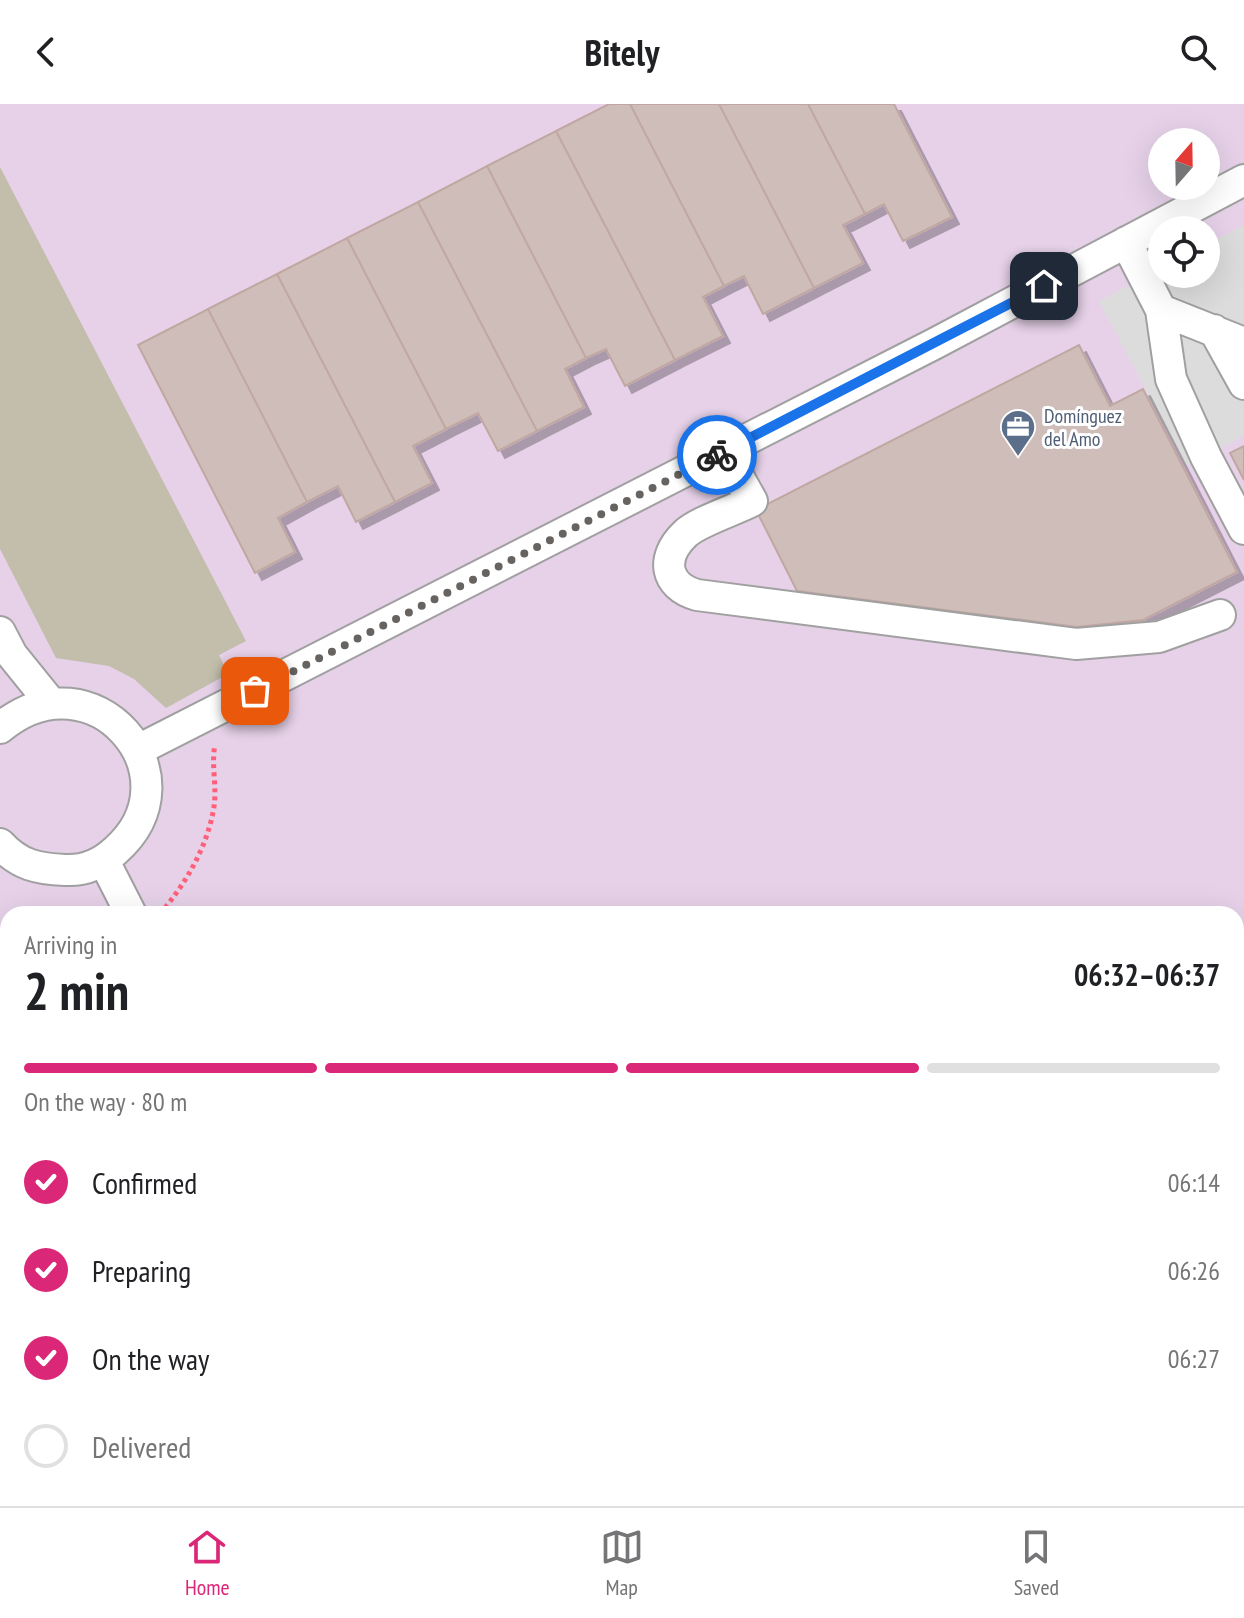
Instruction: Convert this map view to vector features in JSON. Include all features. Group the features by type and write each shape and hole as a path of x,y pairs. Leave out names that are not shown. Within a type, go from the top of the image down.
{"street":[{"path":"138,750 724,451 1244,180"},
{"path":"1126,242 1161,310 1171,379 1206,457 1244,529"},
{"path":"1161,310 1244,343"},
{"path":"1214,330 1244,384"},
{"path":"724,451 752,501 685,533 668,563 670,577 680,590 697,595 1076,644 1159,637 1220,615"},
{"path":"0,632 12,655 50,702"},
{"path":"0,728 18,713 50,702 75,702 99,710 122,727 138,750 147,785 142,815 128,840 104,861 77,870 40,869 11,856 0,844"},
{"path":"104,861 127,906"}],"path":[{"path":"167,906 201,854 214,807 213,746 226,738"}],"shaded area":[{"path":"0,104 1244,104 1244,906 0,906"},
{"path":"0,167 246,641 219,655 228,674 166,708 134,679 109,666 56,658 0,549"},
{"path":"1244,225 1244,436 1186,466 1099,301 1148,275 1148,288 1220,288 1220,238"}],"building":[{"path":"609,104 630,104 724,286 703,297 723,336 675,360 556,131"},
{"path":"630,104 719,104 814,288 763,314 744,276 724,286"},
{"path":"719,104 808,104 865,214 843,225 863,263 814,288"},
{"path":"808,104 894,104 952,217 903,241 884,204 865,214"},
{"path":"556,131 675,360 625,386 606,349 586,358 487,166"},
{"path":"487,166 586,358 565,369 584,407 537,431 418,202"},
{"path":"418,202 537,431 498,451 478,413 446,429 347,238"},
{"path":"347,238 446,429 413,446 432,483 395,502 277,274"},
{"path":"277,274 395,502 356,522 338,486 307,502 208,309"},
{"path":"208,309 307,502 278,518 295,552 255,573 138,345"},
{"name":"Domínguez del Amo","path":"1079,345 1110,406 1143,389 1237,572 1143,620 1077,627 797,591 756,510"},
{"path":"1244,446 1244,480 1230,453"}],"way so far":[{"path":"255,691 717,455"}],"place":[{"name":"Domínguez del Amo","path":"1018,458"}],"route":[{"path":"717,455 1044,286"}]}
